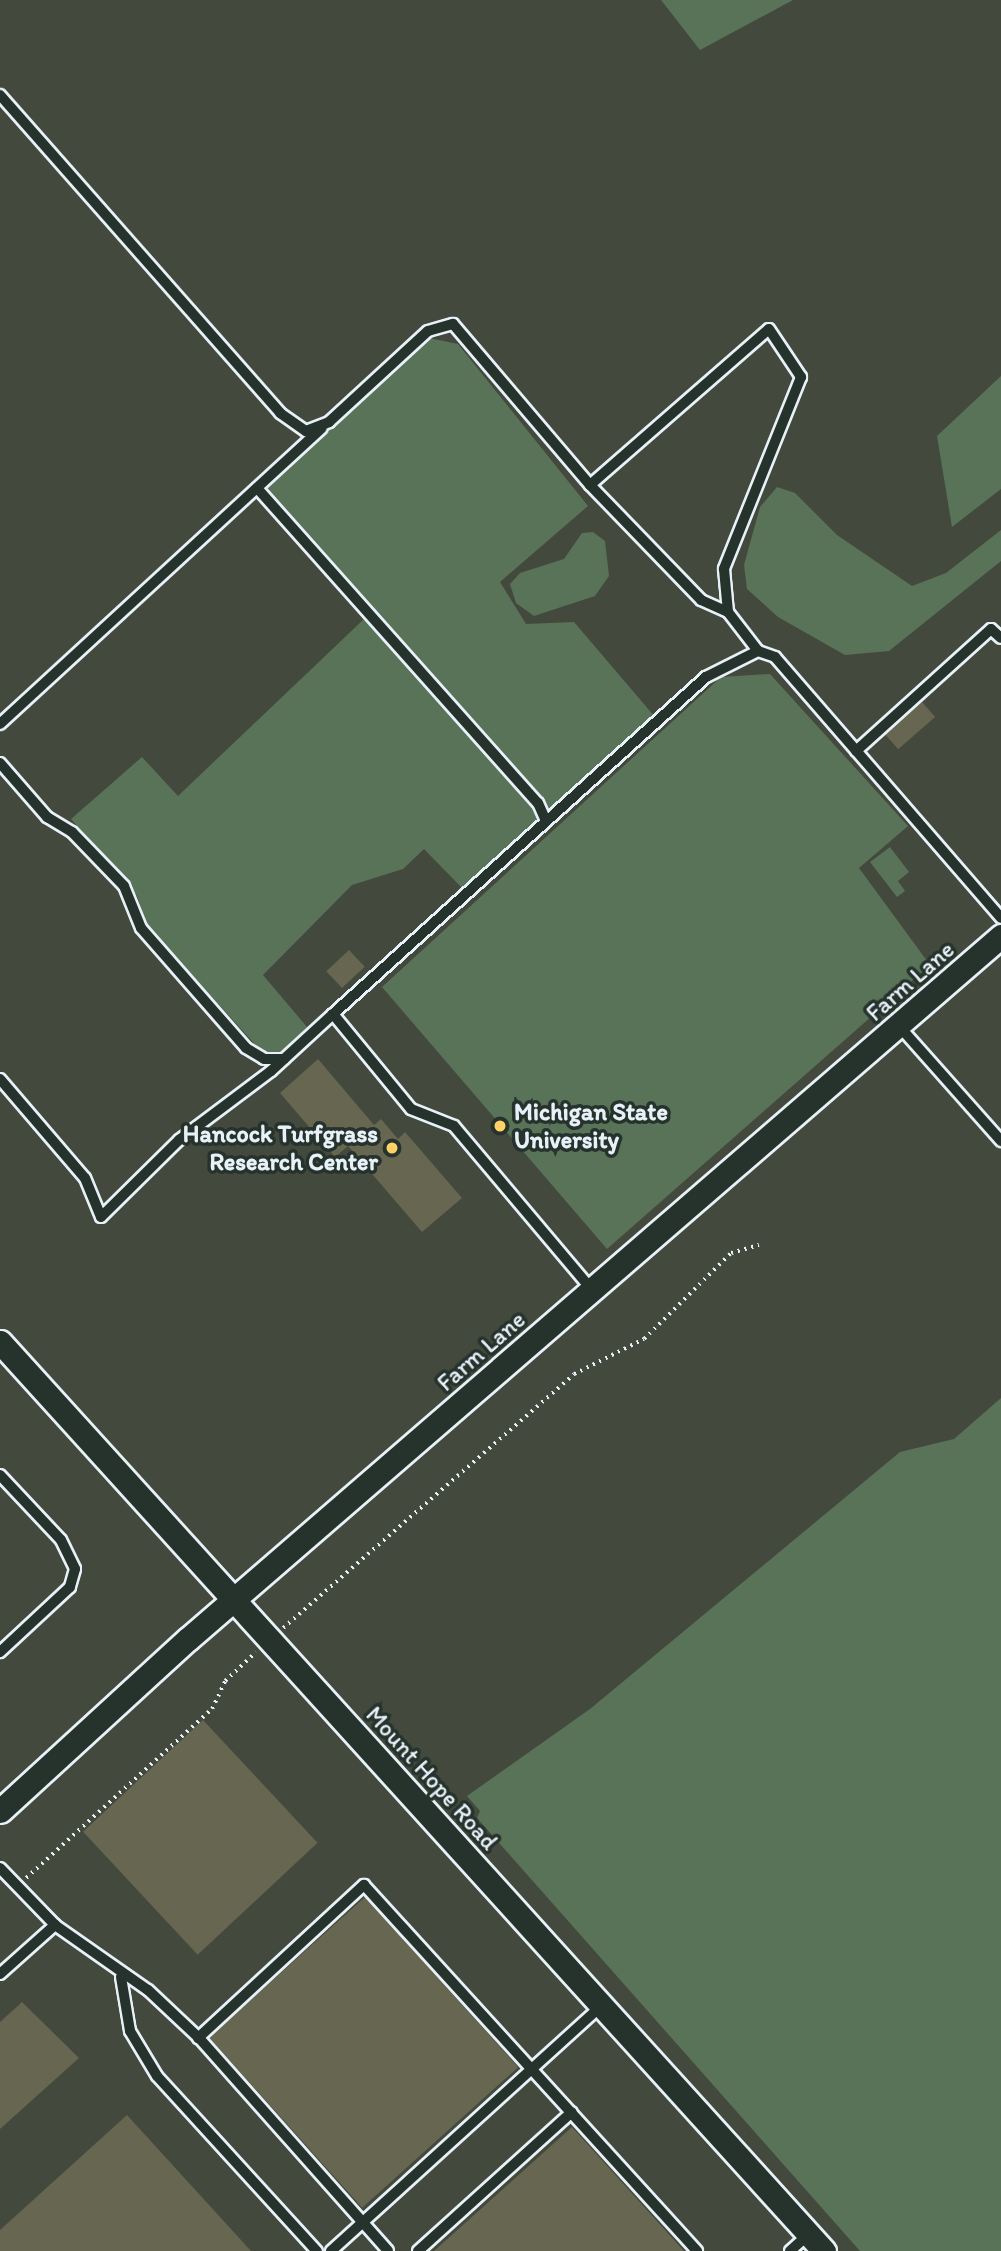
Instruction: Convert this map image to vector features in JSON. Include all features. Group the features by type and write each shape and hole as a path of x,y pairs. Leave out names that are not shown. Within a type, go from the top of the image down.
{"street":[{"name":"Farm Lane","path":"0,1811 234,1600 1001,936"},
{"name":"Mount Hope Road","path":"0,1342 816,2243"}],"lane":[{"path":"0,95 280,413 306,431 329,422"},
{"path":"0,724 428,331 453,324 590,485 701,600 728,612 758,650 775,657 1001,918"},
{"path":"590,485 769,329 801,377 724,569 728,612"},
{"path":"257,488 538,803 546,821"},
{"path":"856,751 991,629 1001,638"},
{"path":"0,1079 85,1178 101,1217 178,1140 284,1059 706,677 758,650"},
{"path":"0,763 47,817 72,832 124,886 141,928 246,1048 264,1059 284,1059"},
{"path":"333,1014 411,1109 454,1126 592,1290"},
{"path":"899,1026 1001,1141"},
{"path":"0,1475 61,1540 75,1569 70,1587 0,1652"},
{"path":"0,1868 55,1925 121,1977 148,1990 198,2038 388,2251"},
{"path":"198,2038 364,1885 697,2251"},
{"path":"0,1974 55,1925"},
{"path":"121,1977 130,2031 158,2076 317,2251"},
{"path":"331,2251 603,2005"},
{"path":"418,2251 572,2112"},
{"path":"790,2251 816,2243"}],"path":[{"path":"17,1886 212,1709 225,1681 270,1639 573,1374 644,1339 731,1253 759,1245"}],"shaded area":[{"name":"Michigan State University","path":"0,0 1001,0 1001,2251 0,2251"}],"green space":[{"path":"661,0 793,0 700,50"},
{"path":"429,338 458,344 588,506 500,582 526,624 574,622 655,717 549,813 264,489"},
{"path":"1001,376 1001,489 952,527 937,436"},
{"path":"777,487 795,493 837,535 912,586 946,573 1001,530 1001,561 889,651 845,655 778,617 747,589 744,565 760,507"},
{"path":"593,532 605,541 609,576 595,596 534,616 516,603 510,584 520,573 564,559 582,533"},
{"path":"365,618 541,819 463,889 424,849 403,869 352,885 263,975 307,1027 279,1055 262,1052 148,927 137,896 71,819 142,757 178,796"},
{"path":"770,674 908,826 859,868 930,965 607,1249 382,987 721,677"},
{"path":"890,847 909,872 898,881 905,891 897,897 870,862"},
{"path":"1001,1398 1001,2251 860,2251 477,1818 480,1811 467,1796 590,1709 900,1452 954,1439"}],"building":[{"path":"922,702 935,717 898,749 885,734"},
{"path":"349,950 365,967 342,988 326,971"},
{"name":"Hancock Turfgrass Research Center","path":"318,1059 374,1125 381,1119 398,1139 405,1132 462,1198 422,1232 348,1146 335,1157 280,1093"},
{"path":"203,1720 318,1843 198,1955 83,1832"},
{"path":"365,1897 518,2067 362,2208 209,2038"},
{"path":"22,2002 79,2058 0,2129 0,2022"},
{"path":"127,2115 251,2251 0,2251 0,2230"},
{"path":"572,2127 684,2251 434,2251"}],"place":[{"name":"Michigan State University","path":"500,1126"},
{"name":"Hancock Turfgrass Research Center","path":"392,1148"}]}
